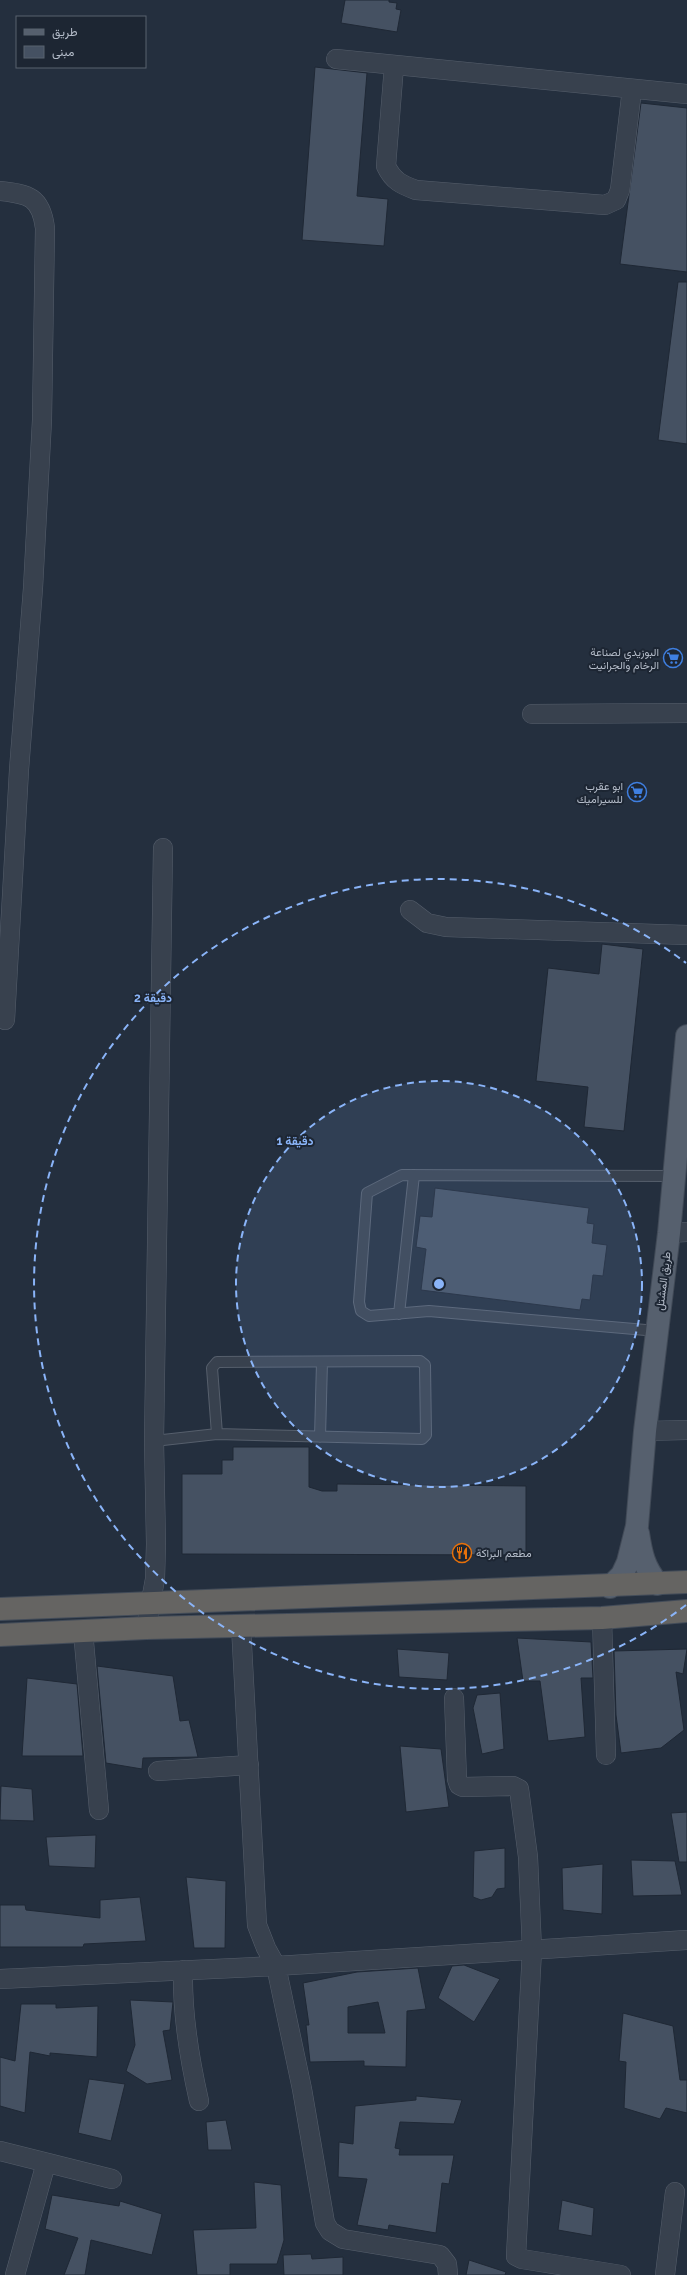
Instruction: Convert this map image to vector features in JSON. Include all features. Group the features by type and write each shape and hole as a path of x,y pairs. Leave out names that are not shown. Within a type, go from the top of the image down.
{"highway":[{"path":"0,1610 152,1603 610,1587 687,1582"},
{"path":"0,1634 146,1628 602,1618 687,1611"}],"main road":[{"name":"طريق المشتل","path":"610,1587 622,1575 625,1569 637,1526 645,1431 657,1331 678,1233 674,1176 687,1036"},
{"name":"طريق المشتل","path":"637,1526 642,1559 649,1573 658,1584"}],"street":[{"path":"336,59 394,66 687,94"},
{"path":"394,66 386,166 391,177 401,184 416,190 605,205 616,200 620,190 632,89"},
{"path":"0,190 21,193 35,200 43,213 45,228 42,420 33,588 19,770 5,1020"},
{"path":"532,714 687,713"},
{"path":"146,1628 152,1603 156,1544 154,1441 163,848"},
{"path":"410,910 426,923 446,927 687,935"},
{"path":"645,1431 687,1430"},
{"path":"602,1618 606,1755"},
{"path":"241,1626 257,1925 266,1948 276,1966 302,2089 325,2223 330,2231 343,2239 440,2255 447,2264 448,2275"},
{"path":"83,1631 98,1810"},
{"path":"454,1698 457,1779 459,1785 463,1787 513,1786 519,1789 521,1793 528,1857 532,1950 516,2256 522,2259 621,2275"},
{"path":"158,1771 249,1765"},
{"path":"0,1978 276,1966 687,1940"},
{"path":"183,1970 182,2002 188,2049 199,2101"},
{"path":"0,2152 112,2179"},
{"path":"15,2275 46,2163"},
{"path":"665,2275 675,2192"}],"lane":[{"path":"657,1331 429,1311 369,1316 361,1311 359,1302 367,1193 402,1175 674,1176"},
{"path":"399,1314 414,1175"},
{"path":"154,1441 217,1434 422,1439 426,1435 424,1363 217,1362 212,1368 217,1434"},
{"path":"320,1437 322,1362"}],"building":[{"path":"345,0 389,0 389,2 397,3 396,9 401,10 397,32 341,23"},
{"path":"315,67 367,73 357,196 388,199 384,246 302,240"},
{"path":"641,103 687,108 687,272 620,264"},
{"path":"678,282 687,282 687,444 658,440"},
{"path":"602,944 643,949 624,1131 584,1127 588,1087 536,1081 548,968 599,974"},
{"path":"435,1188 589,1208 587,1223 594,1224 592,1243 607,1245 603,1276 593,1275 590,1300 582,1299 580,1310 421,1290 426,1249 416,1247 420,1216 432,1217"},
{"path":"233,1447 309,1447 309,1487 322,1491 337,1491 337,1484 526,1486 526,1555 182,1554 182,1474 222,1474 222,1460 233,1460"},
{"path":"517,1638 591,1642 593,1678 581,1678 585,1737 548,1741 540,1681 523,1681"},
{"path":"397,1649 449,1653 447,1680 399,1677"},
{"path":"687,1649 683,1674 676,1672 684,1730 661,1748 621,1753 616,1715 614,1651"},
{"path":"97,1666 173,1676 180,1721 189,1720 198,1757 143,1758 142,1769 106,1763"},
{"path":"27,1678 77,1684 83,1756 22,1756"},
{"path":"500,1693 504,1749 482,1754 473,1708 477,1695"},
{"path":"400,1746 441,1749 449,1807 406,1812"},
{"path":"1,1786 32,1789 34,1821 0,1820"},
{"path":"687,1812 687,1862 679,1862 671,1813"},
{"path":"96,1835 95,1868 49,1866 46,1837"},
{"path":"505,1848 505,1888 497,1889 492,1897 481,1900 473,1897 474,1851"},
{"path":"631,1860 675,1861 682,1895 633,1896"},
{"path":"603,1864 602,1914 563,1910 562,1868"},
{"path":"186,1877 226,1881 225,1948 194,1948"},
{"path":"140,1897 146,1941 84,1944 83,1947 0,1947 0,1905 25,1905 26,1910 100,1918 100,1900"},
{"path":"464,1965 500,1979 474,2022 438,1998 452,1966"},
{"path":"418,1968 426,2009 407,2011 406,2067 364,2066 364,2061 310,2062 306,2025 309,2025 303,1983 357,1972","holes":["378,2002 385,2033 348,2033 348,2007"]},
{"path":"130,2000 173,2002 170,2030 163,2031 172,2080 147,2084 126,2071 135,2045"},
{"path":"21,2004 56,2004 56,2008 98,2006 97,2057 50,2053 50,2056 30,2052 25,2113 0,2106 0,2057 15,2061"},
{"path":"623,2013 673,2026 680,2080 687,2080 687,2113 666,2108 660,2119 624,2108 626,2062 619,2061"},
{"path":"89,2079 125,2084 111,2141 78,2133"},
{"path":"416,2096 462,2100 454,2124 400,2122 395,2148 400,2149 399,2155 454,2155 449,2184 442,2183 436,2233 389,2225 388,2230 357,2225 367,2179 338,2177 339,2142 353,2144 355,2106 416,2100"},
{"path":"226,2120 232,2150 208,2150 206,2122"},
{"path":"254,2182 281,2185 284,2240 277,2264 230,2264 230,2275 197,2275 193,2230 256,2228"},
{"path":"52,2195 119,2206 120,2201 162,2214 152,2255 91,2240 85,2275 64,2275 78,2238 45,2229"},
{"path":"562,2200 594,2208 592,2236 558,2230"},
{"path":"311,2254 312,2259 343,2257 343,2275 284,2275 283,2255"},
{"path":"469,2260 506,2272 505,2275 466,2275"}],"place":[{"name":"البوزيدي لصناعة الرخام والجرانيت","path":"673,658"},
{"name":"ابو عقرب للسيراميك","path":"637,792"},
{"name":"مطعم البراكة","path":"462,1553"}]}
